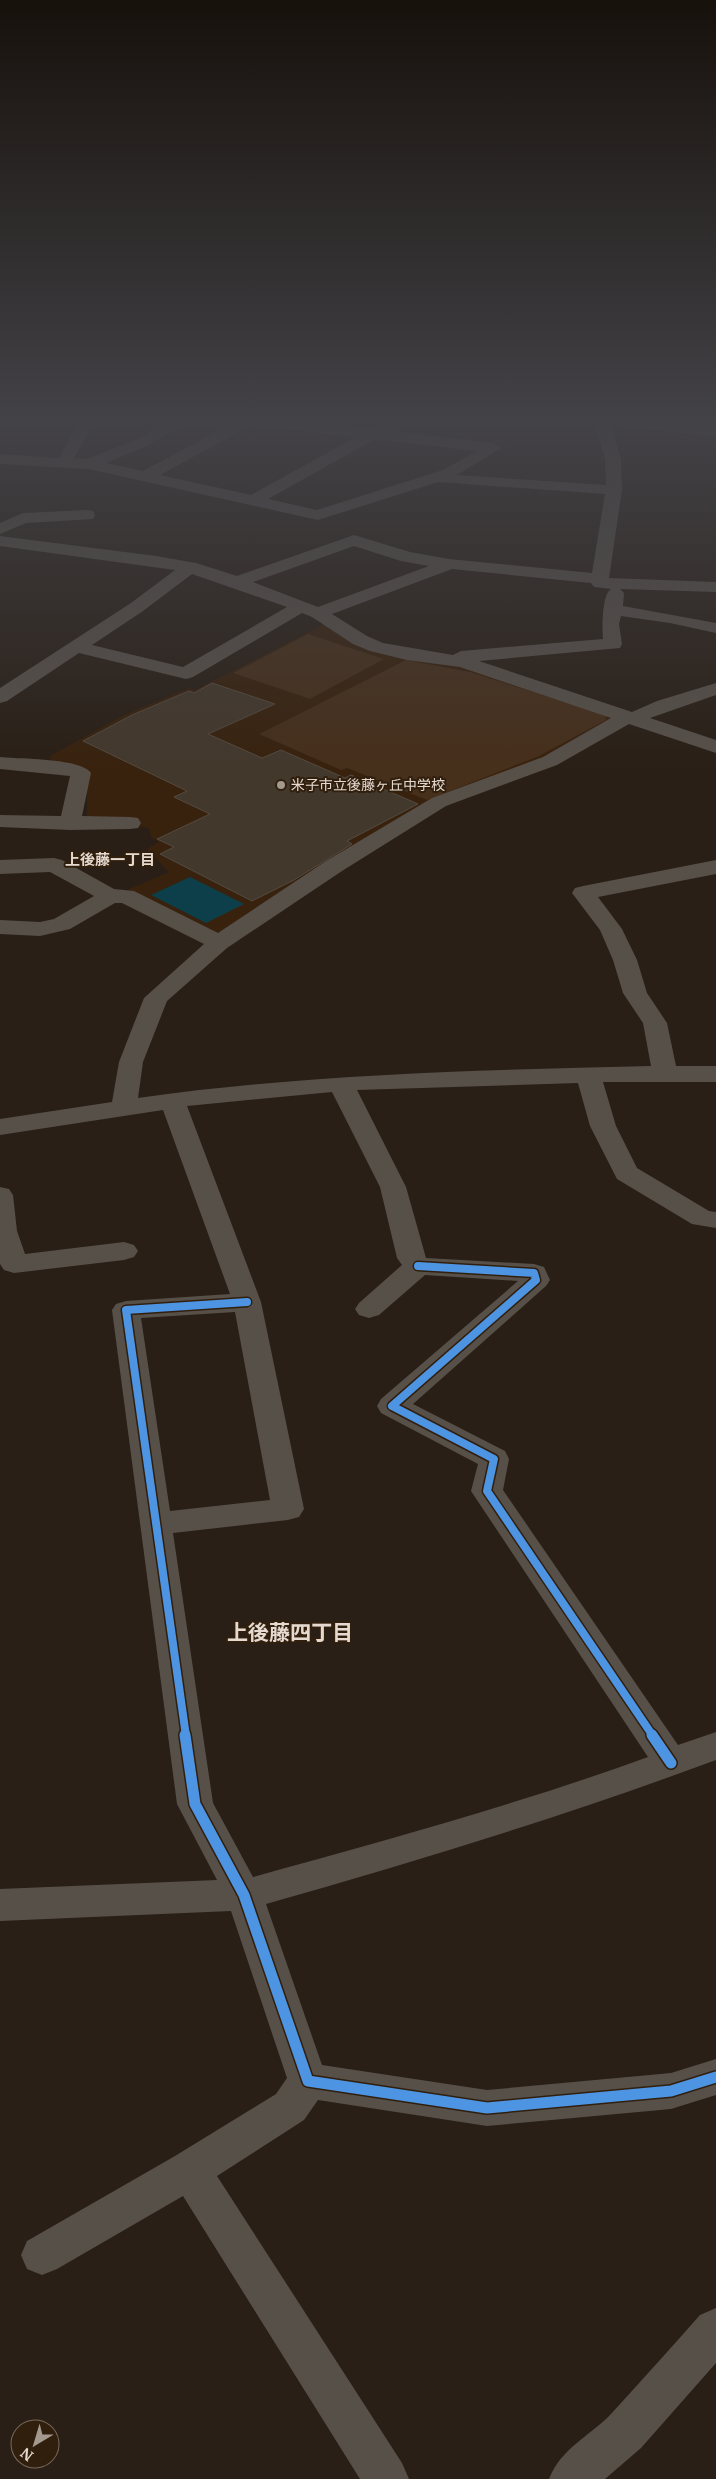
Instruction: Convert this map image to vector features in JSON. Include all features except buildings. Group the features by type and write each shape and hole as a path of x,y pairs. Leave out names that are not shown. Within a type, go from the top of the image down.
{"street":[{"path":"450,660 456,657 612,644 610,624 614,610 607,581 610,537"},
{"path":"238,582 354,540 406,557 450,564 607,581 716,587"},
{"path":"0,541 156,560 190,567 238,582 310,610 360,640 377,647 407,654 450,660 716,747"},
{"path":"76,647 186,673 310,610 450,564"},
{"path":"0,697 137,607 190,567"},
{"path":"614,610 670,618 716,628"},
{"path":"124,1107 131,1062 156,998 218,943 334,866 439,802 550,761 630,718 651,709 676,704 716,689"},
{"path":"0,762 70,769 82,773 70,824"},
{"path":"0,821 70,824 130,823"},
{"path":"0,867 54,865 110,896 126,896 218,943"},
{"path":"665,1073 655,1023 635,993 625,960 610,928 583,892 716,867"},
{"path":"0,927 40,929 62,924 110,896"},
{"path":"0,1127 124,1107 262,1090 341,1084 665,1073 716,1074"},
{"path":"588,1076 603,1126 626,1174 702,1218 716,1220"},
{"path":"341,1084 393,1187 411,1258 418,1266"},
{"path":"157,1524 288,1509 247,1302 173,1102"},
{"path":"0,1195 3,1232 14,1264 124,1251"},
{"path":"369,1309 418,1266 534,1273 536,1280 392,1406 494,1459 487,1491 671,1762"},
{"path":"247,1302 126,1310 195,1804 244,1896 308,2080"},
{"path":"0,1904 244,1896 584,1794 716,1746"},
{"path":"308,2080 487,2108 671,2091 716,2077"},
{"path":"42,2255 190,2170 290,2107 308,2080"},
{"path":"190,2170 386,2479"},
{"path":"572,2479 604,2448 626,2432 716,2330"}],"shaded area":[{"name":"米子市立後藤ヶ丘中学校","path":"326,623 362,646 453,664 610,714 614,720 544,758 444,797 217,938 127,890 169,872 147,849 159,842 151,837 149,828 87,826 87,773 51,765 50,756 124,715 189,688 195,690"},
{"path":"308,634 384,659 310,699 233,673"},
{"path":"406,660 470,672 605,715 606,720 539,756 427,800 347,768 341,770 259,734"}],"water":[{"path":"190,877 244,904 206,923 151,895"}],"cycle path":[{"path":"418,1266 534,1273 536,1280 392,1406 494,1459 487,1491 671,1763"},
{"path":"247,1302 126,1310 195,1804 244,1895 308,2081 487,2108 671,2091 716,2077"}],"place":[{"name":"米子市立後藤ヶ丘中学校","path":"281,785"}],"district":[{"name":"上後藤一丁目","path":"110,859"},
{"name":"上後藤四丁目","path":"290,1632"}]}
